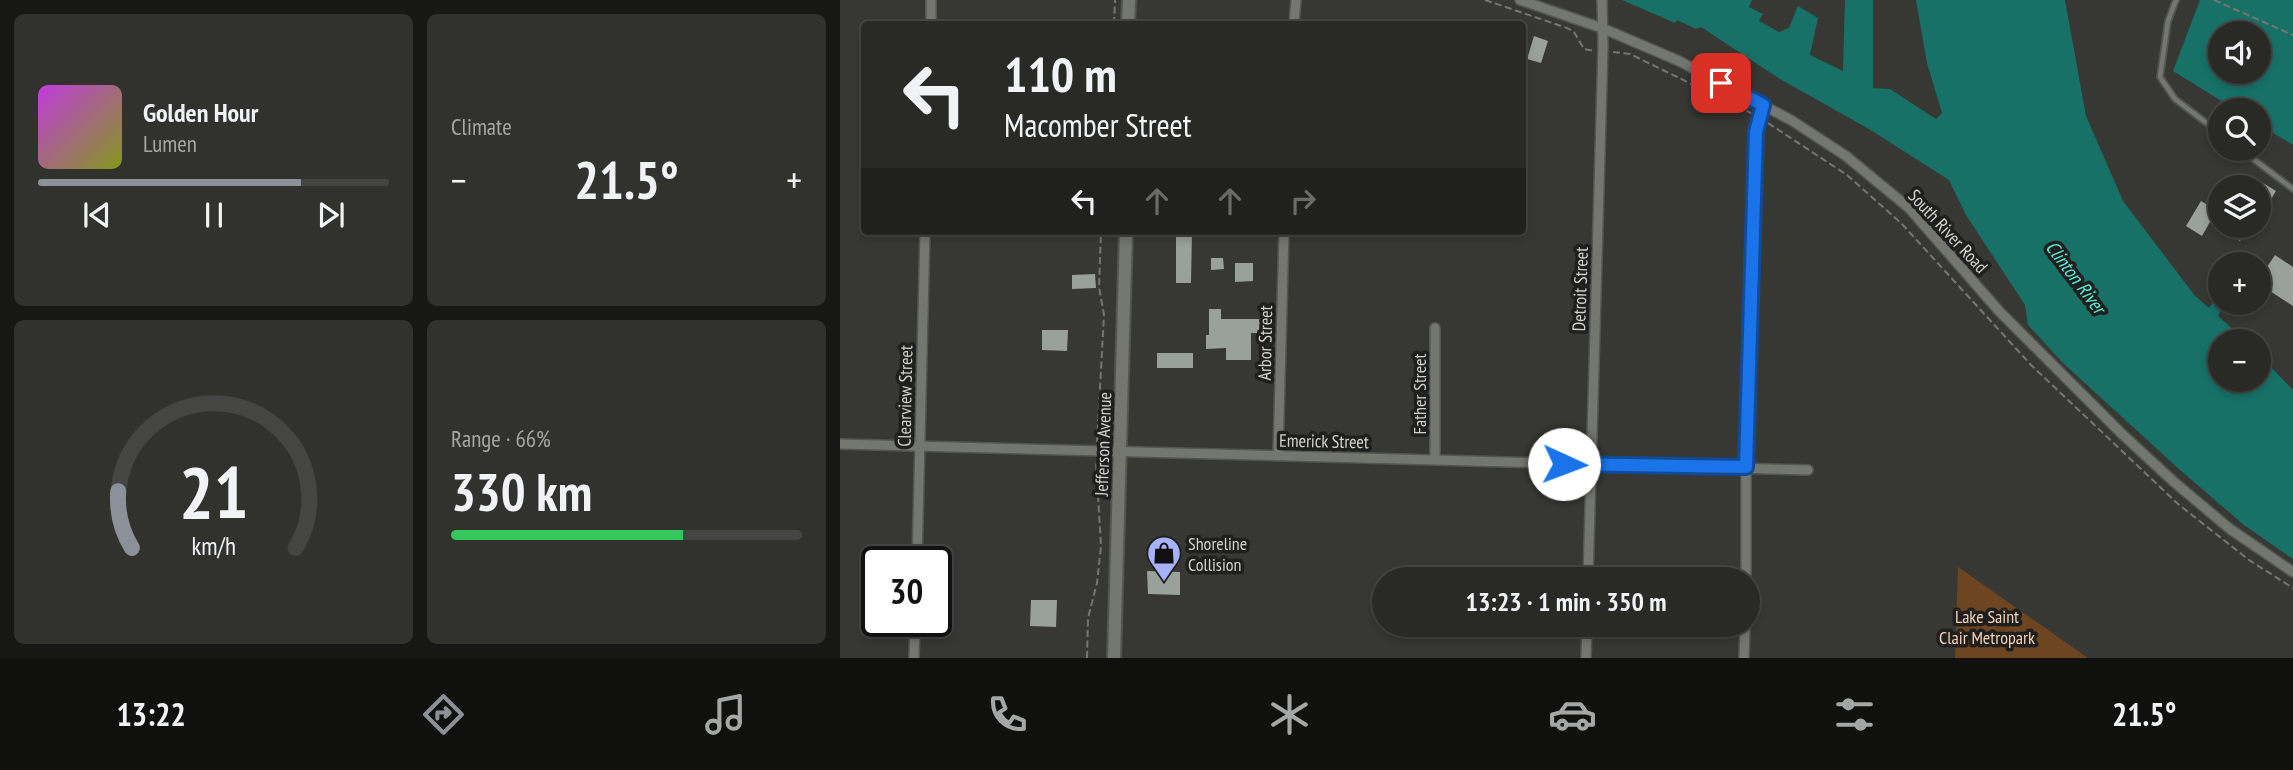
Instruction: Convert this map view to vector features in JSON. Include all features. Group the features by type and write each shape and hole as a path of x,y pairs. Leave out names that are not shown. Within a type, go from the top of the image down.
{"street":[{"path":"931,0 931,21"},
{"path":"1128,21 1129,0"},
{"path":"1294,21 1296,0"},
{"name":"South River Road","path":"1520,0 1602,29 1679,61 1763,105 1829,144 1909,208 1999,311 2120,433 2230,529 2293,572"},
{"name":"Detroit Street","path":"1588,567 1603,52 1602,0"},
{"path":"1746,567 1746,467 1756,132 1763,105"},
{"name":"Clearview Street","path":"917,546 925,235"},
{"name":"Jefferson Avenue","path":"1114,658 1126,235"},
{"name":"Arbor Street","path":"1278,455 1284,235"},
{"name":"Father Street","path":"1434,459 1435,328"},
{"name":"Emerick Street","path":"840,444 1808,470"},
{"path":"914,658 915,637"},
{"path":"1586,658 1587,637"},
{"path":"1744,658 1745,637"}],"lane":[{"path":"2176,0 2168,21 2160,77 2175,99 2208,124"},
{"path":"2256,161 2293,189"}],"path":[{"path":"1114,21 1115,0"},
{"path":"1485,0 1567,28 1574,32 1584,49 1630,54 1728,100 1814,151 1847,174 1902,224 2031,365 2178,504 2293,589"},
{"path":"2214,0 2293,35"},
{"path":"1097,444 1098,385 1104,315 1099,287 1101,235"},
{"path":"1087,658 1088,618 1097,583 1101,545 1096,456"}],"green space":[{"name":"Lake Saint Clair Metropark","path":"1958,567 2088,658 1955,658"}],"water":[{"name":"Clinton River","path":"1622,0 1752,0 1749,7 1763,14 1759,21 1779,32 1789,28 1798,6 1818,18 1810,55 1843,71 1845,0 1873,0 1873,88 1890,89 1936,119 1942,113 1927,63 1916,0 2065,0 2086,116 2123,201 2195,296 2208,307 2208,315 2219,315 2233,329 2208,329 2208,392 2271,392 2271,367 2293,390 2293,559 2244,525 2179,469 2064,364 2028,325 2025,305 1966,215 1949,180 1869,129 1780,79 1701,27 1696,29 1677,20 1675,23"},
{"path":"2200,0 2293,0 2293,145 2271,131 2271,98 2217,98 2173,71"}],"building":[{"path":"1534,36 1548,41 1541,63 1527,59"},
{"path":"2201,201 2208,205 2208,226 2202,236 2186,226"},
{"path":"1176,235 1192,235 1191,283 1176,283"},
{"path":"2275,255 2293,267 2293,306 2271,292 2271,261"},
{"path":"1211,258 1223,258 1224,269 1211,270"},
{"path":"1235,263 1253,263 1253,281 1235,282"},
{"path":"1095,274 1096,288 1072,289 1072,275"},
{"path":"1209,309 1221,309 1221,319 1262,319 1263,333 1251,333 1251,360 1226,360 1226,348 1206,349"},
{"path":"1042,330 1068,330 1067,351 1042,350"},
{"path":"1157,353 1193,353 1193,368 1157,368"},
{"name":"Shoreline Collision","path":"1147,571 1180,572 1180,595 1148,594"},
{"path":"1031,600 1057,600 1056,627 1030,626"}],"place":[{"name":"Shoreline Collision","path":"1164,583"}],"route":[{"path":"1564,464 1746,467 1756,132 1763,105 1721,83"}]}
